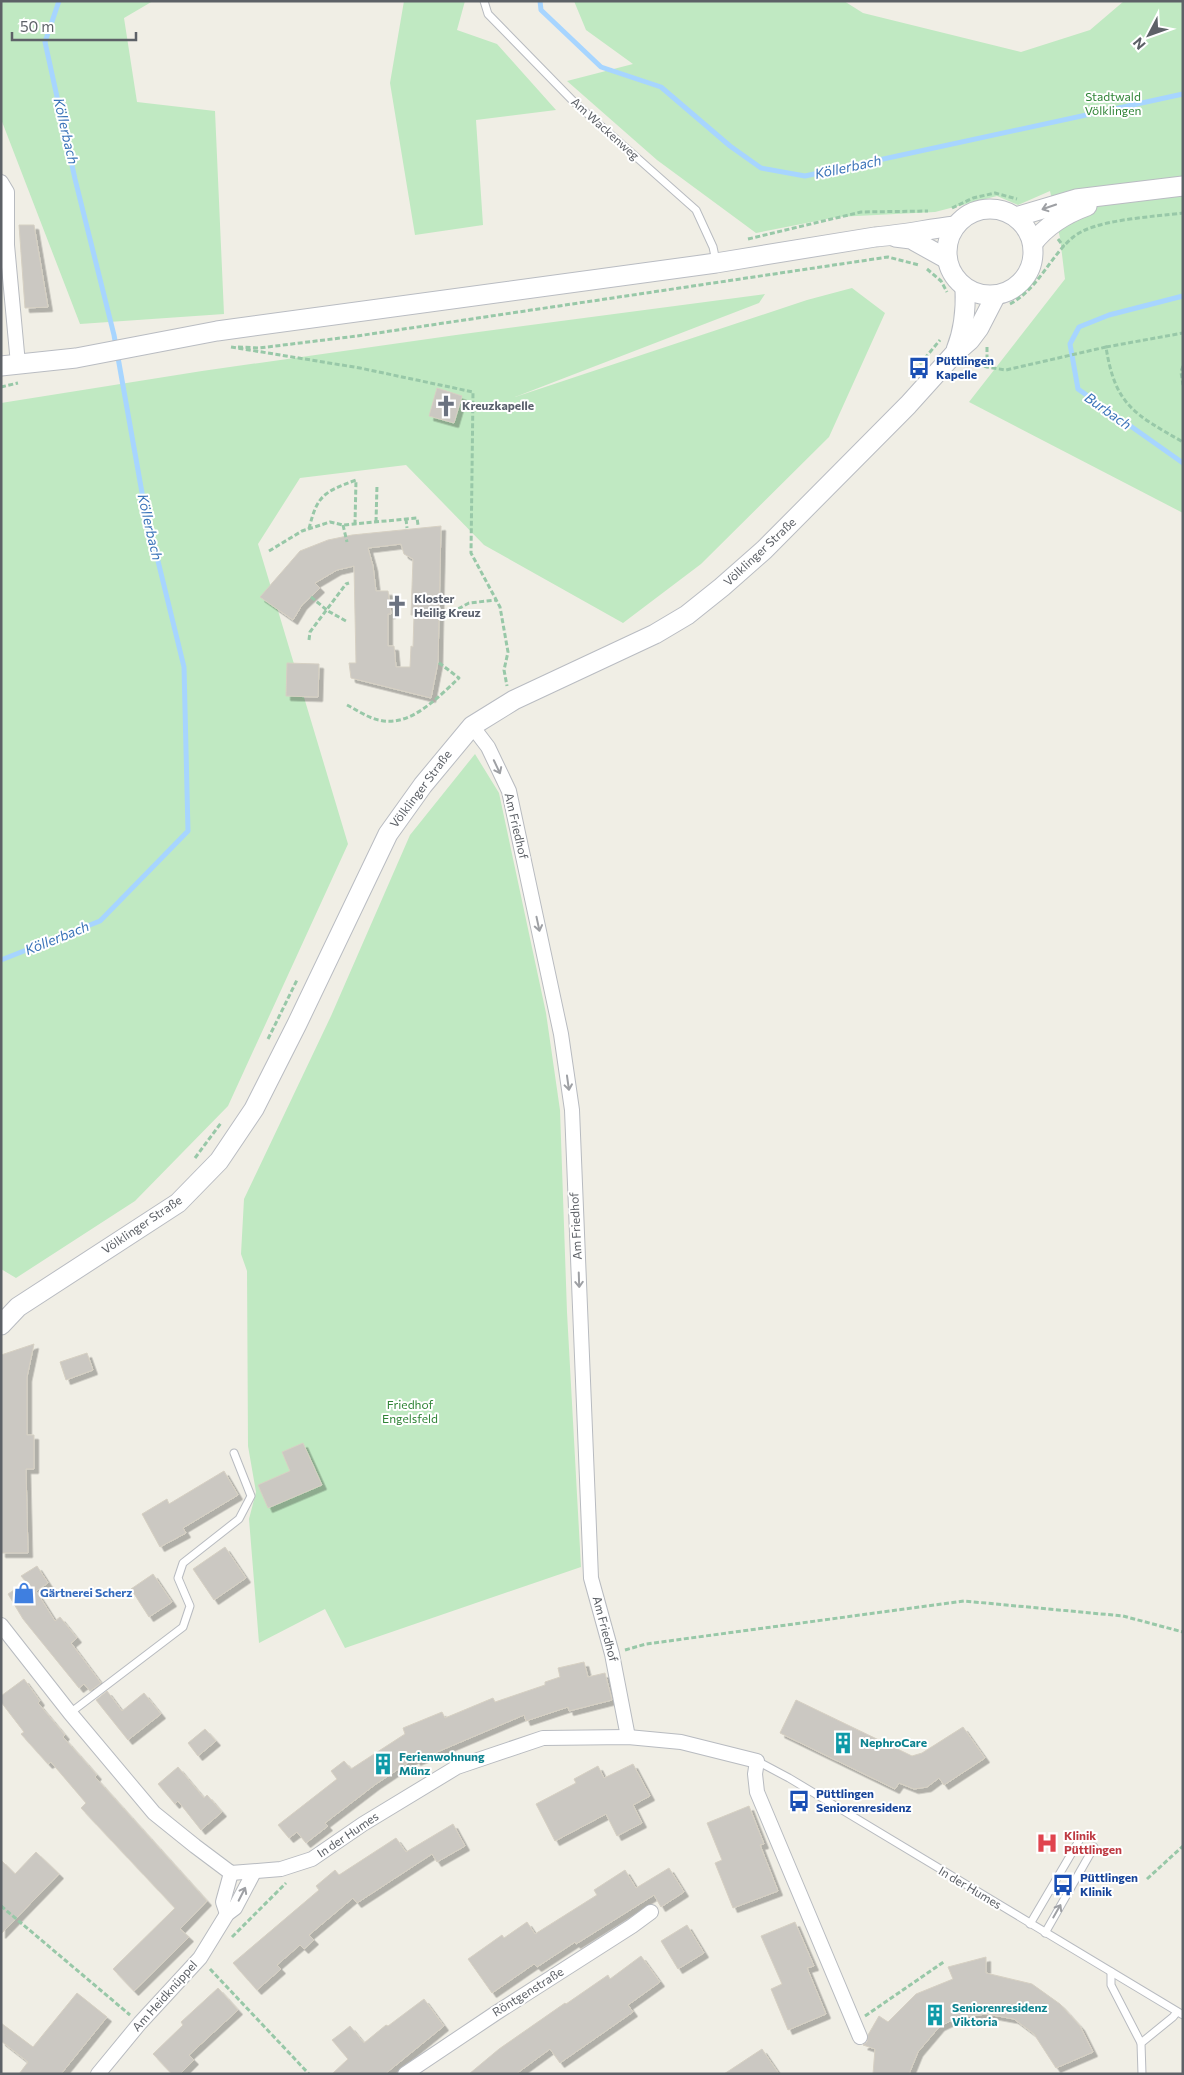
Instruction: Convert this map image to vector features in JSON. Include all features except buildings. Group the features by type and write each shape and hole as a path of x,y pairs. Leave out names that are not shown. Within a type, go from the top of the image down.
{"main road":[{"path":"1016,217 1076,199 1183,186"},
{"path":"1032,243 1047,227 1064,216 1131,192"},
{"path":"983,209 1003,210 1016,217 1024,225 1032,243 1032,264 1026,276 1000,301 966,288 953,275 947,259 946,248 949,236 955,226 964,217 983,209"},
{"path":"10,365 76,358 217,331 716,263 874,237 892,236 922,229 955,226"},
{"path":"892,236 911,239 947,259"},
{"name":"Völklinger Straße","path":"954,354 962,336 966,288"},
{"name":"Völklinger Straße","path":"1,1325 18,1307 178,1202 219,1160 254,1109 388,834 422,785 472,726 514,700 655,634 687,615 764,550 908,405 954,354 970,340 1000,301"}],"street":[{"path":"1,182 7,192 10,365"},
{"name":"Am Friedhof","path":"472,726 488,747 508,791 561,1034 572,1110 591,1578 612,1654 628,1737"},
{"path":"1,1625 70,1713 154,1813 231,1872 222,1902 227,1914"},
{"name":"In der Humes","path":"231,1872 282,1869 312,1859 363,1824 457,1767 542,1738 628,1737 681,1742 757,1761"},
{"path":"757,1761 755,1774 757,1792 860,2036"},
{"name":"Am Heidknüppel","path":"98,2074 140,2023 200,1958 227,1914 235,1908 254,1872"},
{"name":"Röntgenstraße","path":"405,2074 651,1912"}],"lane":[{"name":"Am Wackenweg","path":"484,1 488,14 573,101 696,210 713,247 716,263"},
{"path":"70,1713 183,1627 190,1606 178,1578 183,1563 238,1519 251,1496 234,1453"},
{"name":"In der Humes","path":"757,1761 789,1778 1180,2014"},
{"path":"1030,1924 1080,1839"},
{"path":"1045,1933 1094,1847"},
{"path":"1111,1972 1111,1985 1141,2043 1142,2074"},
{"path":"1141,2043 1173,2017 1180,2014"}],"path":[{"path":"740,240 861,212 933,211"},
{"path":"1000,301 1019,299 1034,286 1073,237 1087,230 1113,222 1183,213"},
{"path":"509,692 504,670 508,652 500,607 471,553 473,392 360,368 225,346 259,348 357,336 888,257 923,266"},
{"path":"987,367 1006,370 1106,347 1183,333"},
{"path":"910,376 945,334"},
{"path":"1106,347 1110,371 1120,395 1132,410 1183,442"},
{"path":"1183,366 1180,372 1183,385"},
{"path":"309,529 313,512 320,497 335,488 356,480 355,524"},
{"path":"376,522 377,485"},
{"path":"269,551 309,529 330,522 343,525 417,518 418,525"},
{"path":"406,519 407,528"},
{"path":"343,525 347,542"},
{"path":"310,640 310,632 346,584 350,584"},
{"path":"312,597 346,621"},
{"path":"445,616 469,602 496,600"},
{"path":"347,705 379,721 402,721 429,704 459,678 438,662"},
{"path":"264,1047 299,976"},
{"path":"194,1160 222,1123"},
{"path":"612,1654 646,1644 964,1601 1123,1616 1183,1632"},
{"path":"1147,1879 1183,1846"},
{"path":"226,1942 261,1906 312,1859"},
{"path":"1,1906 140,2023"},
{"path":"200,1958 309,2074"},
{"path":"854,2024 945,1961"}],"green space":[{"path":"1,1 153,1 124,18 137,102 215,111 224,314 80,324 1,119"},
{"path":"404,1 465,1 457,30 497,44 556,110 476,120 483,225 415,235 390,83"},
{"name":"Stadtwald Völklingen","path":"574,1 844,1 863,13 1021,52 1090,30 1124,1 1183,1 1183,513 969,402 1065,279 1060,238 1050,191 1018,205 997,196 935,212 837,217 756,233 657,160 567,81 633,64 586,30"},
{"path":"852,288 885,313 829,437 701,564 623,623 484,545 406,465 300,478 258,544 348,844 228,1106 135,1201 16,1278 1,1269 1,403 202,371 765,294 759,303 515,397 807,300"},
{"name":"Friedhof Engelsfeld","path":"475,754 499,793 546,1013 560,1110 567,1312 581,1567 345,1648 325,1609 259,1643 249,1519 256,1492 248,1446 247,1271 241,1254 244,1199 331,1016 410,835"}],"waterway":[{"name":"Köllerbach","path":"1,960 100,921 188,831 184,667 144,504 114,335 75,179 45,42 59,1"},
{"name":"Köllerbach","path":"540,1 541,10 601,67 661,87 730,146 761,168 805,176 1183,94"},
{"name":"Burbach","path":"1183,296 1109,315 1079,327 1070,344 1078,389 1183,463"}],"place":[{"name":"Püttlingen Kapelle","path":"919,368"},
{"name":"Kreuzkapelle","path":"446,406"},
{"name":"Kloster Heilig Kreuz","path":"397,606"},
{"name":"Gärtnerei Scherz","path":"24,1593"},
{"name":"NephroCare","path":"843,1743"},
{"name":"Ferienwohnung Münz","path":"383,1764"},
{"name":"Püttlingen Seniorenresidenz","path":"799,1801"},
{"name":"Klinik Püttlingen","path":"1047,1843"},
{"name":"Püttlingen Klinik","path":"1063,1885"},
{"name":"Seniorenresidenz Viktoria","path":"935,2015"}]}
